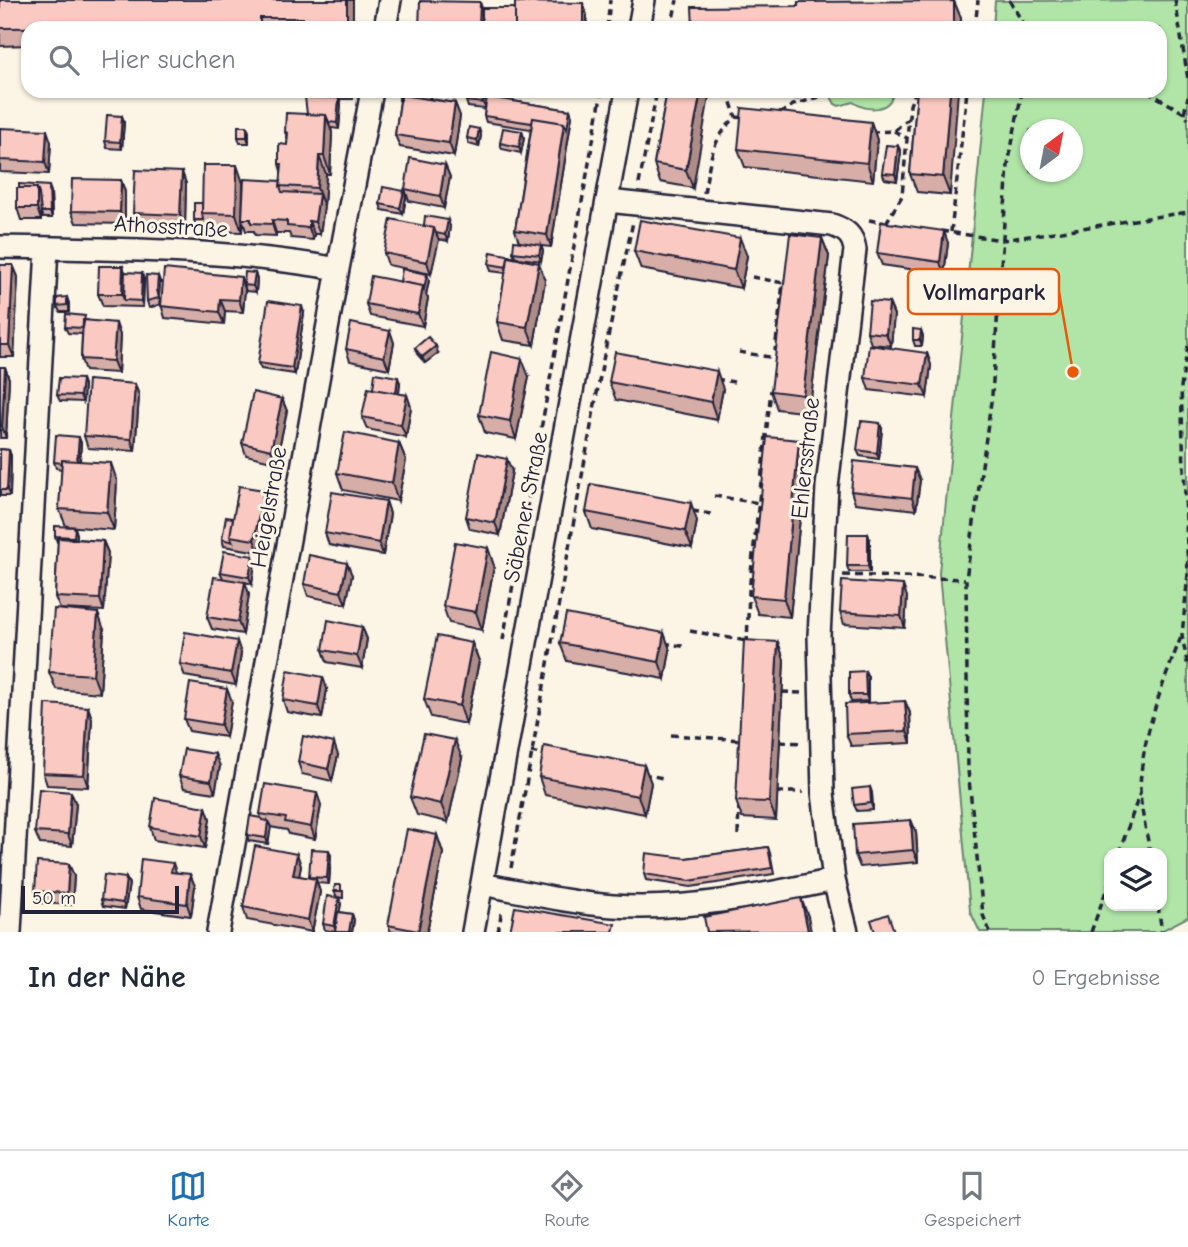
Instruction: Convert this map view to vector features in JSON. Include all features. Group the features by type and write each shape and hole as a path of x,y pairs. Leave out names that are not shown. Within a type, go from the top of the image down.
{"street":[{"path":"386,21 390,0"},
{"path":"640,21 644,0"},
{"name":"Heigelstraße","path":"218,932 371,98"},
{"name":"Säbener Straße","path":"473,932 626,98"},
{"name":"Ehlersstraße","path":"608,201 832,225 849,233 854,240 827,487 818,636 822,793 834,880 847,932"},
{"name":"Athosstraße","path":"0,247 216,253 338,269"},
{"path":"10,932 47,248"},
{"path":"482,884 586,902 643,906 743,899 834,880"}],"path":[{"path":"608,21 610,0"},
{"path":"672,21 677,0"},
{"path":"976,21 978,0"},
{"path":"1009,0 1022,21"},
{"path":"1175,0 1188,79"},
{"path":"1184,113 1188,97"},
{"path":"502,645 601,98"},
{"path":"498,932 603,360 656,98"},
{"path":"729,98 736,117"},
{"path":"798,98 806,100"},
{"path":"773,121 781,113 814,98"},
{"path":"886,223 902,196 912,98"},
{"path":"951,232 966,98"},
{"path":"990,932 983,915 968,770 966,579 992,396 1008,165 1021,98"},
{"path":"1159,98 1184,113 1188,119"},
{"path":"736,117 748,119"},
{"path":"700,212 714,146 720,134 736,117"},
{"path":"894,131 909,118"},
{"path":"867,132 894,131 908,138"},
{"path":"938,230 1002,240 1188,212"},
{"path":"869,220 899,225"},
{"path":"739,352 775,358 783,283 752,277"},
{"path":"1121,848 1140,791 1144,753 1155,704 1182,635 1188,574 1181,387 1188,346"},
{"path":"708,378 734,382"},
{"path":"746,653 749,591 772,384"},
{"path":"714,496 759,503"},
{"path":"684,509 711,514"},
{"path":"820,575 966,579"},
{"path":"690,631 747,641"},
{"path":"1182,635 1188,668"},
{"path":"661,642 687,647"},
{"path":"671,735 742,740 741,753"},
{"path":"531,752 558,758"},
{"path":"637,773 663,778"},
{"path":"1140,791 1149,848"},
{"path":"738,835 740,794"},
{"path":"1091,932 1104,897"},
{"path":"1159,911 1162,932"}],"green space":[{"path":"1188,0 1188,917 1159,932 980,932 970,911 939,573 985,98 1167,98 1167,21 994,21 995,1"},
{"path":"832,98 892,98 878,108 853,102 839,106"}],"building":[{"path":"0,0 347,0 347,21 260,18 260,21 21,21 21,28 0,28"},
{"path":"420,1 480,2 479,21 419,21"},
{"path":"954,1 954,21 693,21 692,7 798,6 798,2"},
{"path":"515,2 583,3 583,21 515,21"},
{"path":"482,8 515,8 515,21 482,21"},
{"path":"305,98 339,98 337,123 329,122 326,115 307,114"},
{"path":"401,98 455,103 449,143 395,135"},
{"path":"466,98 484,98 483,103 466,101"},
{"path":"487,98 570,110 567,129 564,123 533,118 532,123 484,116"},
{"path":"666,98 700,98 686,170 654,164"},
{"path":"916,98 949,98 943,177 910,174"},
{"path":"742,108 871,122 867,163 738,149"},
{"path":"286,113 326,115 324,156 319,156 317,188 280,186 282,164 279,164 279,144 287,145"},
{"path":"107,115 122,116 120,142 105,141"},
{"path":"533,118 564,123 547,235 515,230"},
{"path":"238,126 247,126 247,137 238,137"},
{"path":"469,127 479,129 477,140 467,138"},
{"path":"0,128 47,130 45,162 0,160"},
{"path":"503,128 522,131 519,147 500,143"},
{"path":"886,145 898,146 895,174 882,173"},
{"path":"410,158 445,165 440,196 405,189"},
{"path":"203,165 237,165 236,214 202,213"},
{"path":"135,170 182,172 180,215 133,213"},
{"path":"72,179 121,180 120,212 71,211"},
{"path":"244,179 281,181 282,192 319,194 315,222 309,221 309,228 287,226 287,221 272,220 272,224 251,223 251,219 242,219"},
{"path":"19,184 49,186 50,212 41,212 37,188 19,188"},
{"path":"383,187 404,191 400,208 380,204"},
{"path":"17,188 37,188 37,208 17,208"},
{"path":"194,203 202,203 203,220 194,220"},
{"path":"425,216 448,220 445,235 436,233 434,228 424,226"},
{"path":"391,219 434,228 427,262 384,253"},
{"path":"640,220 740,238 734,270 634,251"},
{"path":"881,222 944,231 940,262 877,253"},
{"path":"790,234 822,238 803,395 771,391"},
{"path":"514,241 541,245 539,255 513,252"},
{"path":"491,252 518,259 508,257 507,267 489,264"},
{"path":"508,257 539,263 527,327 497,322"},
{"path":"0,265 13,265 9,345 0,345"},
{"path":"99,266 123,266 122,294 98,294"},
{"path":"164,269 241,277 239,300 220,299 219,312 161,306"},
{"path":"402,269 427,274 424,289 423,286 400,282"},
{"path":"125,272 142,273 141,301 124,300"},
{"path":"245,272 255,273 253,286 244,285"},
{"path":"146,275 158,276 159,298 147,301"},
{"path":"371,276 423,286 418,314 366,304"},
{"path":"67,297 67,305 57,306 57,298"},
{"path":"268,301 302,306 292,368 258,363"},
{"path":"870,301 889,303 886,334 867,332"},
{"path":"66,314 85,316 83,328 65,327"},
{"path":"83,320 116,323 113,361 81,359"},
{"path":"351,323 390,331 384,357 346,349"},
{"path":"913,329 921,330 920,340 913,340"},
{"path":"428,337 436,346 422,357 415,348"},
{"path":"869,345 927,353 922,385 865,378"},
{"path":"491,352 522,359 510,421 479,415"},
{"path":"615,352 717,371 711,402 609,382"},
{"path":"0,367 5,367 2,426 0,426"},
{"path":"375,373 398,377 396,393 373,389"},
{"path":"59,378 82,379 80,396 57,395"},
{"path":"88,380 135,384 131,439 84,436"},
{"path":"368,388 407,395 401,425 362,417"},
{"path":"253,392 282,399 271,450 242,443"},
{"path":"861,421 880,423 877,453 857,450"},
{"path":"345,432 399,443 392,483 337,473"},
{"path":"56,435 79,437 77,461 54,462"},
{"path":"767,437 799,440 784,599 751,596"},
{"path":"0,449 9,450 7,490 0,490"},
{"path":"478,453 507,459 495,523 466,517"},
{"path":"62,460 111,463 107,512 59,509"},
{"path":"854,461 915,468 912,498 851,491"},
{"path":"591,484 691,503 685,531 586,512"},
{"path":"239,486 264,490 254,540 230,536"},
{"path":"332,492 386,501 379,543 325,533"},
{"path":"226,517 233,518 230,536 233,542 222,539"},
{"path":"55,526 75,527 74,537 55,536"},
{"path":"848,534 868,534 868,566 847,566"},
{"path":"58,538 103,541 100,599 55,597"},
{"path":"455,542 488,548 476,612 443,606"},
{"path":"224,551 253,556 249,577 220,572"},
{"path":"309,555 347,563 341,592 304,584"},
{"path":"214,577 245,582 238,622 207,617"},
{"path":"842,581 903,585 901,616 840,612"},
{"path":"54,609 98,613 93,675 49,672"},
{"path":"566,614 664,633 659,662 560,643"},
{"path":"328,620 362,627 357,656 323,650"},
{"path":"185,632 237,641 231,673 180,664"},
{"path":"437,636 472,643 460,706 424,699"},
{"path":"744,640 778,642 769,802 736,801"},
{"path":"288,670 323,677 318,706 283,700"},
{"path":"865,671 866,695 849,695 849,672"},
{"path":"190,683 227,689 221,725 184,719"},
{"path":"905,701 907,731 846,734 845,704"},
{"path":"46,704 88,707 84,775 43,773"},
{"path":"424,734 455,740 441,804 410,797"},
{"path":"303,736 334,743 328,769 298,762"},
{"path":"544,746 644,765 638,796 539,777"},
{"path":"184,749 215,754 211,781 179,776"},
{"path":"265,784 317,793 311,827 285,822 286,818 260,814"},
{"path":"870,787 871,803 854,805 852,789"},
{"path":"39,789 71,792 68,834 35,832"},
{"path":"155,798 206,807 201,836 150,827"},
{"path":"250,816 268,821 266,838 247,835"},
{"path":"911,820 913,850 855,855 853,824"},
{"path":"407,829 437,835 418,931 388,925"},
{"path":"255,846 297,854 293,875 316,879 308,920 243,907"},
{"path":"768,847 772,868 689,881 644,874 646,853 686,858"},
{"path":"311,849 329,850 327,878 309,877"},
{"path":"141,859 173,863 171,872 190,874 187,904 137,897"},
{"path":"37,862 69,864 67,893 35,891"},
{"path":"104,875 126,878 123,903 101,900"},
{"path":"335,885 341,885 341,891 334,891"},
{"path":"327,896 339,898 334,926 323,924"},
{"path":"801,898 808,931 707,932 704,917"},
{"path":"515,907 615,924 613,932 510,932"},
{"path":"338,912 352,914 349,932 335,932"},
{"path":"888,914 894,931 875,932 871,920"}],"place":[{"name":"Vollmarpark","path":"1073,372"}]}
